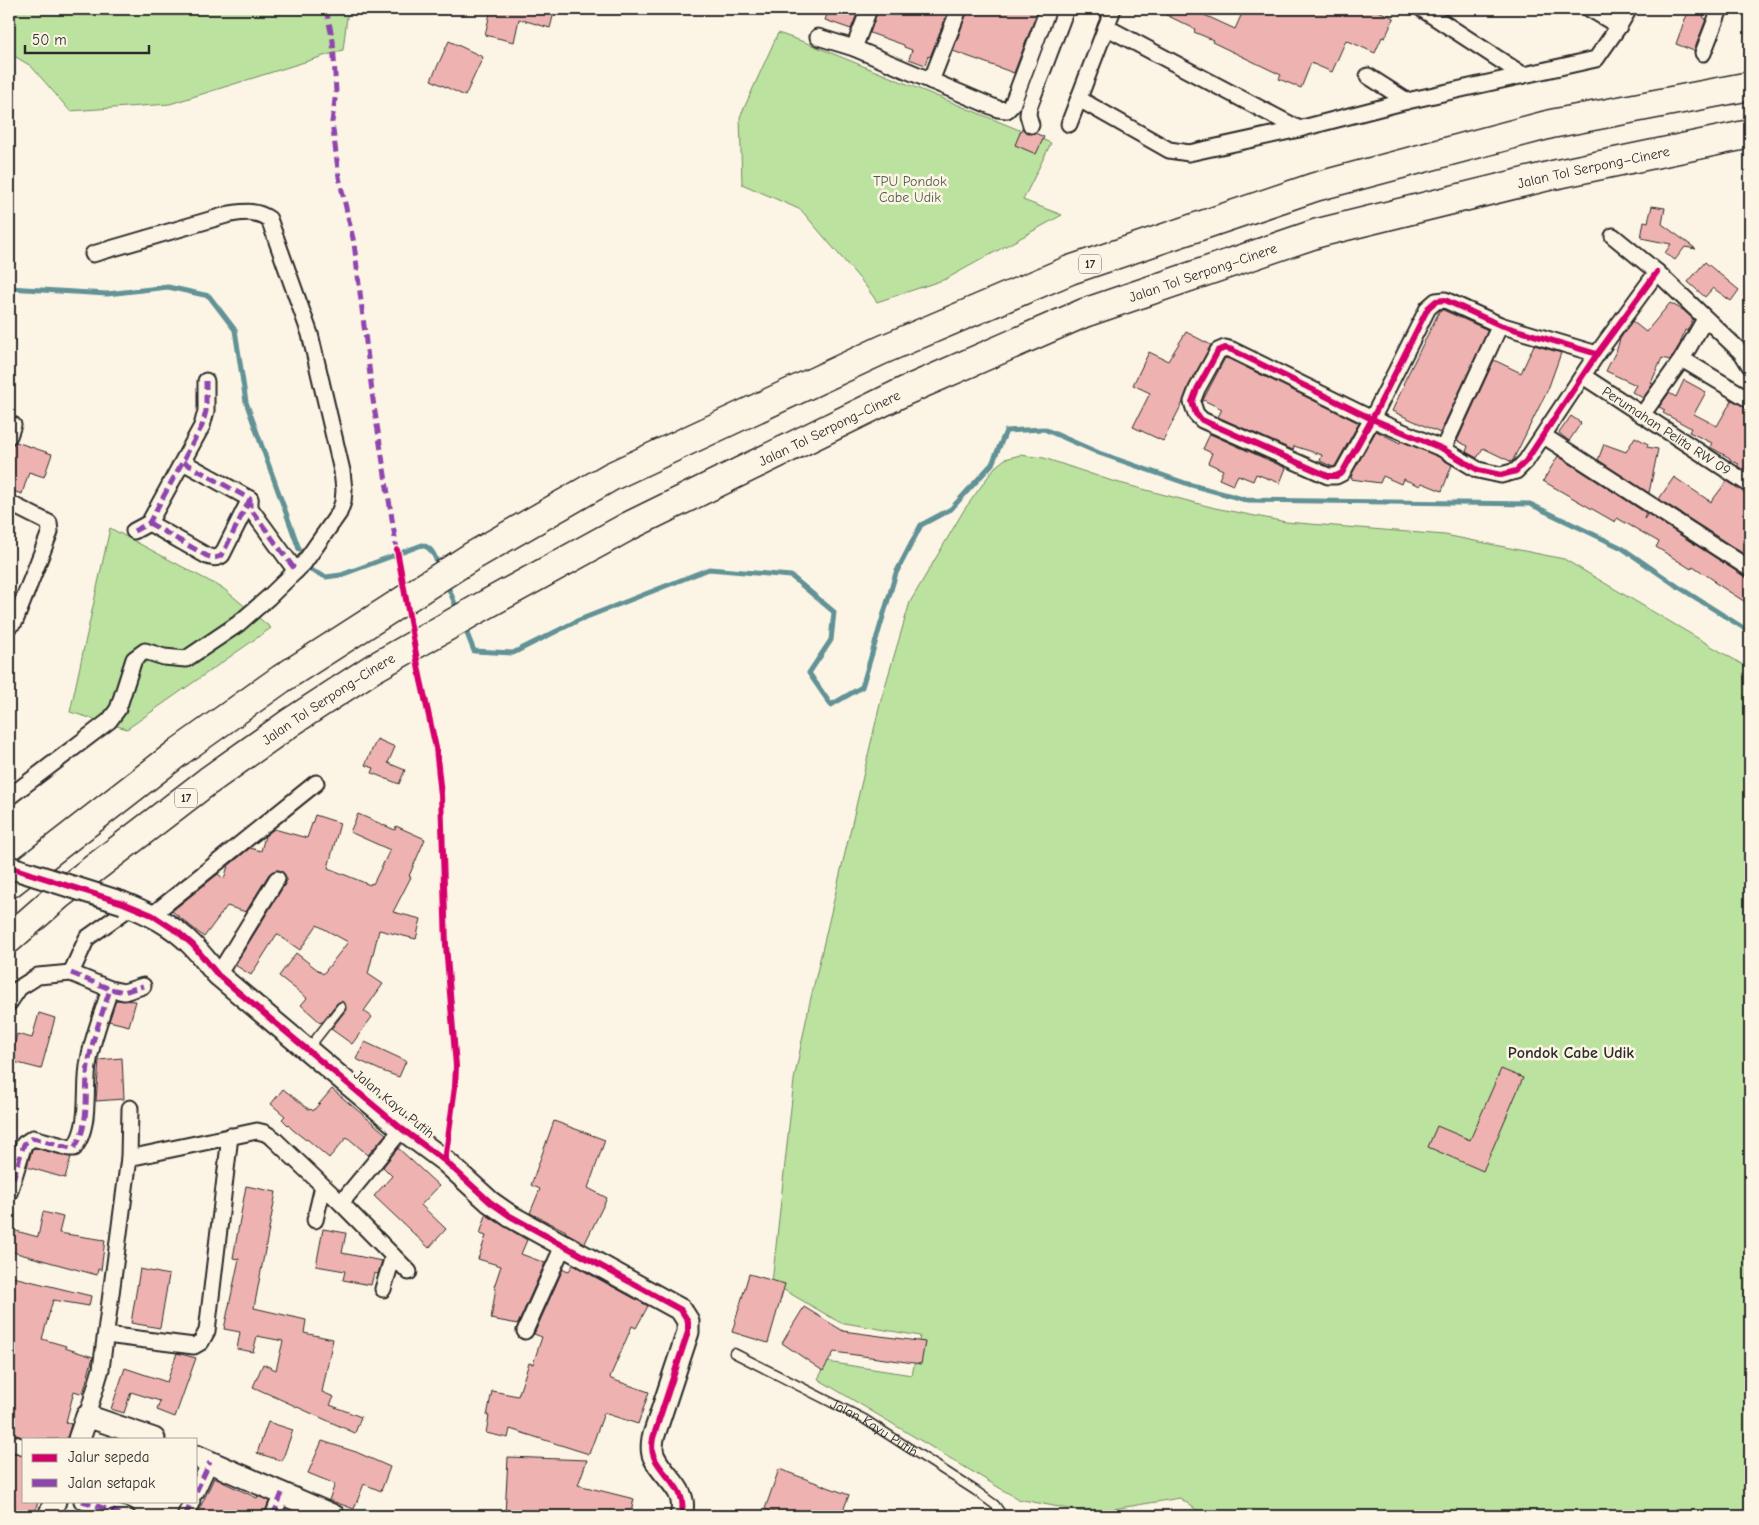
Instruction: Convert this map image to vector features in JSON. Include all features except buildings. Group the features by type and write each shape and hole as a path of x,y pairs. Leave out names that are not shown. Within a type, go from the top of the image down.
{"highway":[{"name":"17","path":"9,884 180,751 281,679 471,557 612,476 882,350 1070,270 1334,182 1551,124 1750,86"},
{"name":"Jalan Tol Serpong–Cinere","path":"9,939 58,896 208,781 291,722 372,669 629,526 887,400 1084,313 1318,233 1553,175 1750,134"}],"street":[{"path":"854,48 869,9"},
{"path":"931,81 959,9"},
{"path":"818,37 854,48 998,110 1007,110 1012,105 1048,9"},
{"path":"1032,125 1028,115 1029,107 1066,9"},
{"path":"1069,124 1113,9"},
{"path":"1422,9 1523,75"},
{"path":"1590,9 1619,26"},
{"path":"1079,99 1169,150 1189,153 1299,130 1407,101 1596,59 1629,9"},
{"path":"1703,53 1720,9"},
{"path":"1106,27 1299,130"},
{"path":"1368,76 1407,101"},
{"path":"9,798 109,721 118,709 134,659 145,651 164,657 186,659 238,624 304,563 339,513 343,502 342,471 310,334 269,219 262,214 251,212 230,214 93,254"},
{"path":"1613,236 1657,272 1706,318 1742,354 1750,366"},
{"path":"1598,354 1500,325 1445,300 1436,301 1428,308 1372,419 1342,473 1336,476 1328,476 1202,420 1196,414 1192,402 1218,351 1225,348 1372,419 1443,449 1478,470 1501,475 1516,471 1544,436 1598,354 1657,272"},
{"path":"1642,415 1682,359 1706,318"},
{"path":"1443,449 1500,325"},
{"path":"1682,359 1750,400"},
{"name":"Perumahan Pelita RW 09","path":"1584,376 1750,485"},
{"path":"134,531 148,523 206,418 206,380"},
{"path":"1544,436 1750,569"},
{"path":"183,462 250,499"},
{"path":"250,499 250,508 296,571"},
{"path":"148,523 207,556 214,558 222,555 250,499"},
{"path":"9,503 49,523 50,532 15,621 9,626"},
{"path":"152,916 316,782"},
{"name":"Jalan Kayu Putih","path":"9,867 127,904 152,916 178,932 218,975 402,1129 445,1161 490,1202 510,1216 563,1246 681,1310 688,1320 688,1332 653,1438 652,1449 654,1458 681,1494 684,1502 681,1516"},
{"path":"218,975 277,879"},
{"path":"71,973 88,938 127,904"},
{"path":"9,1004 19,988 38,976 71,973 110,989 124,992 143,986"},
{"path":"9,1193 24,1144 28,1140 33,1138 70,1148 74,1148 77,1144 83,1125 89,1060 110,989"},
{"path":"79,1438 101,1369 129,1158 130,1108"},
{"path":"341,1203 402,1129"},
{"path":"129,1158 257,1131 265,1133 273,1138 341,1203 409,1272"},
{"path":"106,1335 194,1346 201,1342 207,1331 230,1136"},
{"path":"315,1220 323,1186"},
{"path":"525,1331 563,1246"},
{"path":"383,1289 393,1256"},
{"path":"87,1416 151,1438"},
{"path":"9,1442 22,1446"},
{"path":"198,1483 203,1459 334,1516"},
{"path":"273,1516 282,1493"},
{"path":"49,1516 55,1502"},
{"path":"85,1502 127,1516"},
{"path":"185,1516 192,1502"}],"lane":[{"path":"308,1049 340,1008"},
{"name":"Jalan Kayu Putih","path":"734,1354 864,1419 976,1491 1004,1516"}],"green space":[{"path":"9,9 348,9 343,50 170,104 70,111 31,66 9,53"},
{"name":"TPU Pondok Cabe Udik","path":"778,33 807,43 1051,143 1023,200 1062,215 946,279 877,302 865,285 801,210 742,184 740,117"},
{"path":"1020,455 1044,458 1112,481 1215,508 1286,522 1445,535 1564,559 1750,669 1750,1516 1205,1516 1180,1498 1089,1513 1018,1499 818,1379 827,1362 912,1375 920,1336 839,1322 772,1283 794,1080 809,1006 881,700 910,602 964,510 995,467 1005,459"},
{"path":"110,528 224,589 271,628 127,729 70,712"}],"waterway":[{"path":"9,288 107,294 168,287 209,296 235,330 246,402 299,549"},
{"path":"464,626 474,651 513,653 579,620 709,569 791,576 834,612 831,640 809,673 831,705 862,687 896,573 921,525 951,509 992,464 1006,431 1044,429 1099,453 1188,484 1246,500 1530,504 1622,548 1677,586 1750,632"},
{"path":"310,570 326,577 341,575 422,545 426,546 435,556 439,567"},
{"path":"446,582 458,611"}],"marked path":[{"path":"326,9 333,41 336,92 332,122 339,177 354,243 373,400 397,550"},
{"path":"134,531 149,523 202,426 206,411 206,381"},
{"path":"9,436 13,425"},
{"path":"183,462 250,499 250,508 296,571"},
{"path":"149,523 207,556 216,558 222,555 250,499"},
{"path":"71,973 110,989"},
{"path":"9,1193 24,1144 33,1138 74,1148 80,1138 85,1117 87,1071 91,1051 110,989 124,992 143,986"},
{"path":"198,1488 210,1462"},
{"path":"273,1516 282,1493"},
{"path":"85,1502 127,1516"},
{"path":"185,1516 192,1502"}],"cycle path":[{"path":"1597,354 1500,325 1445,300 1436,301 1428,308 1372,419 1342,473 1336,476 1328,476 1202,420 1196,414 1192,402 1218,351 1225,348 1372,419 1443,449 1478,470 1501,475 1516,471 1526,461 1597,354 1657,272"},
{"path":"397,550 420,676 436,748 441,795 446,945 456,1066 445,1161"},
{"path":"9,867 123,903 152,915 178,932 193,945 218,975 402,1129 445,1161 490,1202 510,1216 681,1310 688,1321 688,1332 653,1438 652,1448 658,1465 679,1491 682,1498 681,1516"}],"district":[{"name":"Pondok Cabe Udik","path":"1571,1053"}]}
